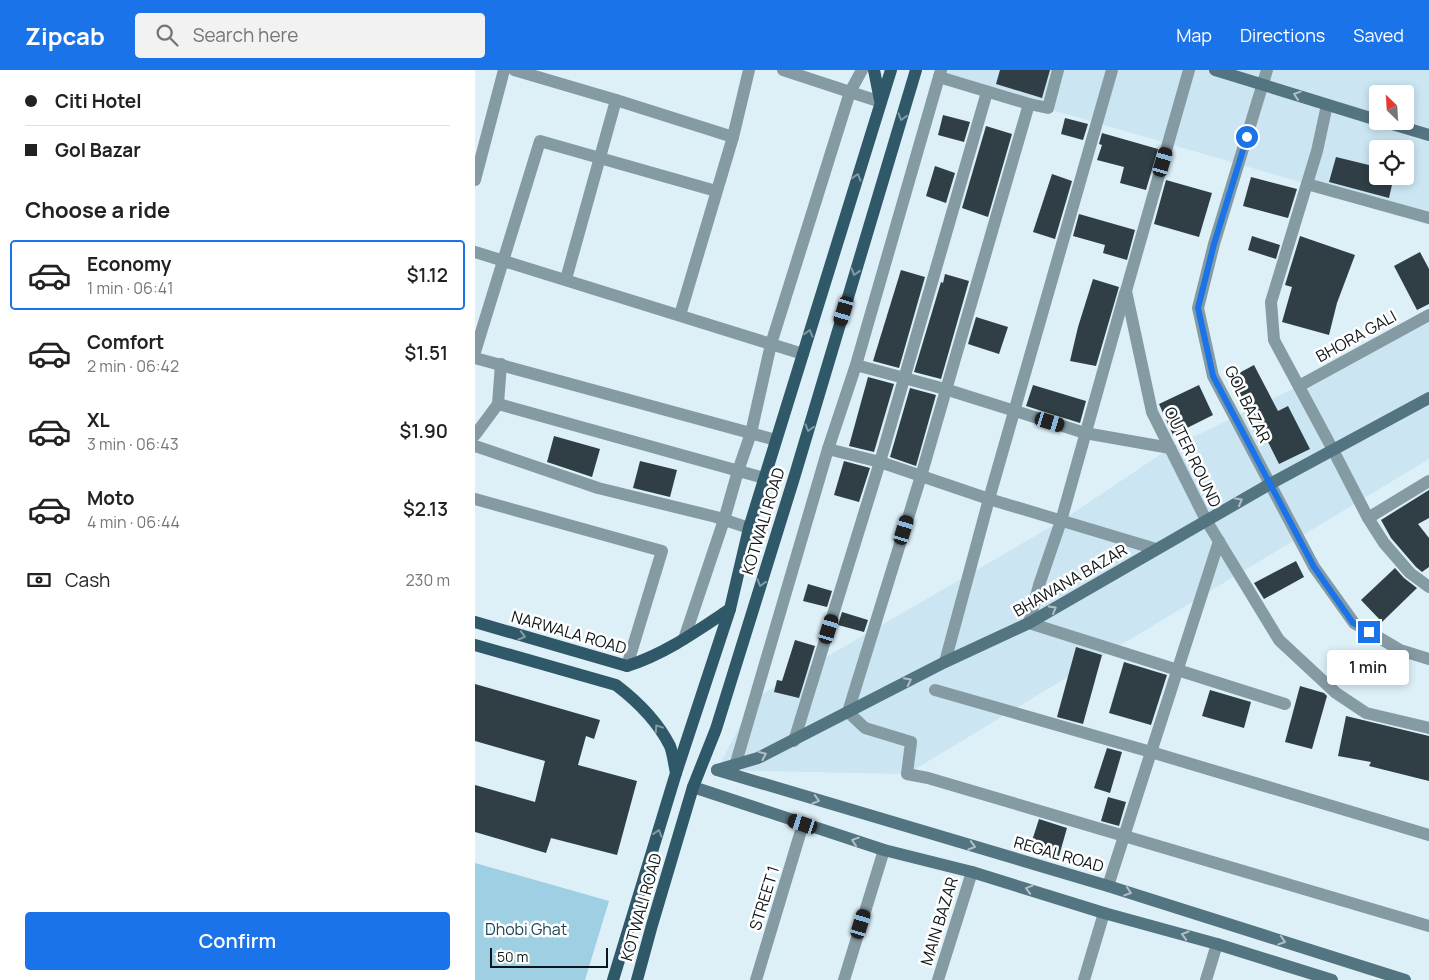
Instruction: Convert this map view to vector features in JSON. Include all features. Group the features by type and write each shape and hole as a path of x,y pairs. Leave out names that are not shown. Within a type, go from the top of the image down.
{"main road":[{"path":"874,70 881,102"},
{"name":"KOTWALI ROAD","path":"613,980 676,773 730,609 749,528 891,70"},
{"name":"KOTWALI ROAD","path":"637,980 693,788 716,729 916,70"},
{"name":"NARWALA ROAD","path":"475,622 627,666 649,659 730,609"},
{"path":"475,645 616,685 630,696 651,718 670,747 676,773"}],"street":[{"path":"475,180 504,70"},
{"path":"514,70 616,100 733,138"},
{"path":"680,315 733,138 749,70"},
{"path":"783,70 881,102"},
{"path":"684,639 751,433 771,344 850,92 862,70"},
{"path":"735,766 828,449 856,365 939,73 987,92 1048,108 1058,70"},
{"path":"945,662 989,499 1113,70"},
{"name":"OUTER ROUND","path":"1189,70 1126,291 1152,412 1206,520 1279,640 1336,693 1365,712 1429,728"},
{"path":"1215,70 1369,118"},
{"name":"GOL BAZAR","path":"1267,70 1214,244 1198,308 1213,376 1314,567 1353,623 1400,650 1429,659"},
{"path":"794,741 905,378 987,92"},
{"path":"566,279 616,100"},
{"path":"1029,104 921,476 848,712 865,728 911,742 907,774 928,778 1429,926"},
{"path":"1327,105 1307,184 1271,302 1275,340 1368,518 1384,543 1410,572 1429,587"},
{"path":"1412,130 1429,135"},
{"path":"475,352 540,141 716,191"},
{"path":"1307,184 1429,218"},
{"path":"475,252 803,354"},
{"path":"1126,291 1061,521 1039,585 1029,623 1285,704"},
{"name":"BHORA GALI","path":"1299,386 1429,315"},
{"path":"475,358 776,440"},
{"path":"475,436 498,404 501,364"},
{"path":"856,365 945,388 1085,433 1170,448"},
{"name":"BHAWANA BAZAR","path":"717,770 758,758 945,662 1029,623 1270,484 1429,398"},
{"path":"498,404 765,478"},
{"path":"475,446 598,488 749,528"},
{"path":"828,449 880,462 989,499 1156,550"},
{"path":"1368,518 1429,481"},
{"path":"475,499 662,551 627,666"},
{"path":"1108,886 1219,541"},
{"path":"935,690 1429,835"},
{"name":"REGAL ROAD","path":"702,766 1108,886 1405,980"},
{"path":"693,788 884,850 972,872 1332,980"},
{"name":"STREET 1","path":"757,980 803,824"},
{"path":"844,980 884,850"},
{"name":"MAIN BAZAR","path":"938,980 972,872"},
{"path":"1085,980 1104,913"},
{"path":"1206,980 1217,944"}],"shaded area":[{"path":"940,70 1429,70 1429,215 1307,184 939,77"},
{"path":"1429,314 1429,459 907,774 717,770 754,699 1061,521 1170,448 1299,386"}],"green space":[{"name":"Dhobi Ghat","path":"475,863 609,901 585,980 475,980"}],"building":[{"path":"1000,70 1050,70 1042,98 996,84"},
{"path":"943,115 970,122 964,142 938,135"},
{"path":"1065,118 1088,124 1083,140 1061,134"},
{"path":"986,126 1012,134 988,217 962,208"},
{"path":"1102,133 1158,149 1146,190 1120,183 1124,167 1097,160 1102,145 1099,144"},
{"path":"1336,157 1369,165 1369,185 1392,185 1389,198 1329,182"},
{"path":"935,166 955,173 946,203 926,196"},
{"path":"1052,174 1072,181 1055,239 1033,232"},
{"path":"1251,177 1297,189 1288,218 1243,206"},
{"path":"1166,180 1212,193 1199,237 1154,224"},
{"path":"1079,214 1135,230 1127,260 1103,253 1105,245 1073,236"},
{"path":"1252,236 1280,245 1276,259 1248,250"},
{"path":"1300,236 1355,255 1337,303 1329,335 1282,322 1292,287 1285,285"},
{"path":"1420,252 1429,269 1429,304 1417,310 1394,266"},
{"path":"901,270 925,277 899,368 873,361"},
{"path":"945,274 969,281 941,379 914,372"},
{"path":"1093,279 1119,287 1096,366 1070,361"},
{"path":"976,317 1008,327 999,354 968,344"},
{"path":"1254,365 1278,411 1288,406 1310,449 1279,464 1248,402 1244,404 1230,378"},
{"path":"868,377 894,384 874,452 849,446"},
{"path":"1033,385 1086,401 1080,423 1026,406"},
{"path":"1199,385 1213,415 1173,435 1159,404"},
{"path":"910,388 936,395 916,466 890,457"},
{"path":"554,436 600,449 592,477 547,462"},
{"path":"640,461 677,470 670,497 633,488"},
{"path":"844,461 870,468 859,502 834,495"},
{"path":"1429,490 1429,518 1418,524 1429,538 1429,567 1422,572 1391,538 1381,520"},
{"path":"1296,561 1304,577 1264,599 1254,583"},
{"path":"1395,568 1417,588 1382,622 1361,600"},
{"path":"808,584 832,591 827,607 803,601"},
{"path":"842,612 868,620 864,632 838,625"},
{"path":"795,640 815,646 799,698 774,692 777,680 782,681"},
{"path":"1076,647 1102,655 1083,724 1057,717"},
{"path":"1124,662 1167,675 1151,725 1109,713"},
{"path":"475,684 600,720 594,739 586,736 578,765 637,781 617,855 551,838 546,853 475,832 475,785 535,802 545,761 475,741"},
{"path":"1300,686 1324,693 1327,696 1312,749 1285,742"},
{"path":"1210,690 1251,702 1244,728 1202,716"},
{"path":"1346,716 1429,736 1429,781 1369,766 1371,762 1338,756"},
{"path":"1107,748 1122,752 1110,793 1094,788"},
{"path":"1108,797 1126,802 1119,826 1101,821"},
{"path":"1039,819 1067,828 1059,856 1030,847"}],"route":[{"path":"1247,137 1214,244 1198,308 1213,376 1314,567 1353,623 1369,632"}]}
